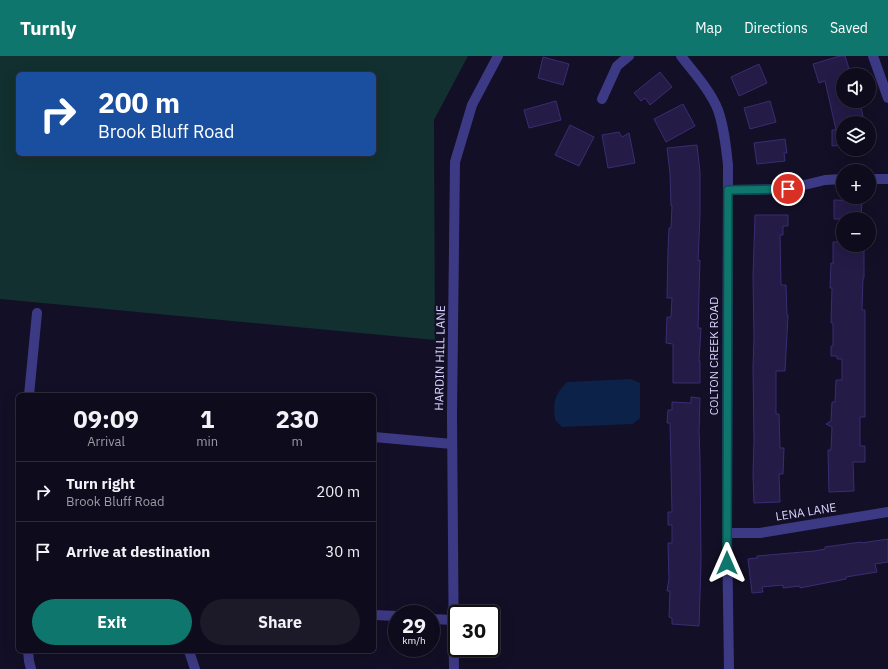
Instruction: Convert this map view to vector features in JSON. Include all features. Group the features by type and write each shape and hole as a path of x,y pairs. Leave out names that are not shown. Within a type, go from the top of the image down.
{"street":[{"name":"HARDIN HILL LANE","path":"454,605 452,444 455,162 472,105 498,56"},
{"path":"602,99 617,66 629,56"},
{"name":"COLTON CREEK ROAD","path":"681,56 701,81 717,109 725,136 728,165 727,533 729,669"},
{"path":"873,56 888,98"},
{"path":"728,190 788,189 825,180 836,179"},
{"path":"876,179 888,179"},
{"path":"29,393 37,313"},
{"path":"376,437 452,444"},
{"name":"LENA LANE","path":"727,533 760,533 888,512"},
{"path":"376,615 388,616"},
{"path":"28,653 31,669"},
{"path":"190,653 195,669"},
{"name":"HARDIN HILL LANE","path":"454,657 454,669"}],"green space":[{"path":"0,56 468,56 434,120 435,340 0,299"}],"water":[{"path":"631,379 640,383 640,418 633,424 562,427 555,420 555,399 559,391 567,382"}],"building":[{"path":"840,56 845,56 849,68 836,68 836,108 861,108 863,116 836,116 836,130 825,81 819,83 813,64"},
{"path":"543,57 569,64 563,85 538,78"},
{"path":"759,64 767,83 739,96 731,77"},
{"path":"660,72 672,87 650,105 645,98 641,101 634,93"},
{"path":"556,101 561,120 529,128 524,110"},
{"path":"770,101 776,122 750,129 744,108"},
{"path":"683,104 695,126 666,142 654,119"},
{"path":"570,125 594,137 579,166 555,155"},
{"path":"832,130 836,130 836,146 832,146"},
{"path":"619,132 622,137 629,133 635,163 608,168 602,135"},
{"path":"785,139 787,153 784,153 785,161 757,164 754,143"},
{"path":"697,145 700,172 698,328 701,328 699,361 700,383 673,383 673,344 666,343 667,317 671,317 672,298 667,298 669,228 671,228 672,206 667,148"},
{"path":"834,200 836,200 836,204 862,204 861,212 836,212 836,219 834,219"},
{"path":"755,215 788,215 788,226 783,226 783,235 780,235 781,285 786,285 788,315 785,371 776,371 776,414 779,414 780,448 784,448 783,474 779,474 780,502 754,503 753,277"},
{"path":"833,242 836,242 836,252 864,252 862,310 865,310 865,417 860,417 860,446 865,446 865,462 853,462 854,491 829,492 828,450 831,450 832,427 826,424 831,421 832,402 835,402 836,380 842,380 842,359 837,359 837,356 831,356 831,346 833,346 833,323 831,323 832,288 830,288 831,263 833,264"},
{"path":"691,397 700,398 699,431 701,561 699,626 672,624 672,618 669,617 670,591 667,591 669,579 668,543 672,543 672,525 668,525 668,512 672,512 670,423 667,423 668,410 672,410 672,402 691,403"},
{"path":"888,539 888,562 875,564 877,572 846,577 846,579 800,588 800,586 783,588 783,585 762,587 763,592 752,593 748,559 757,558 757,556 814,551 825,549 825,547"}],"route":[{"path":"727,563 728,190 788,189"}]}
